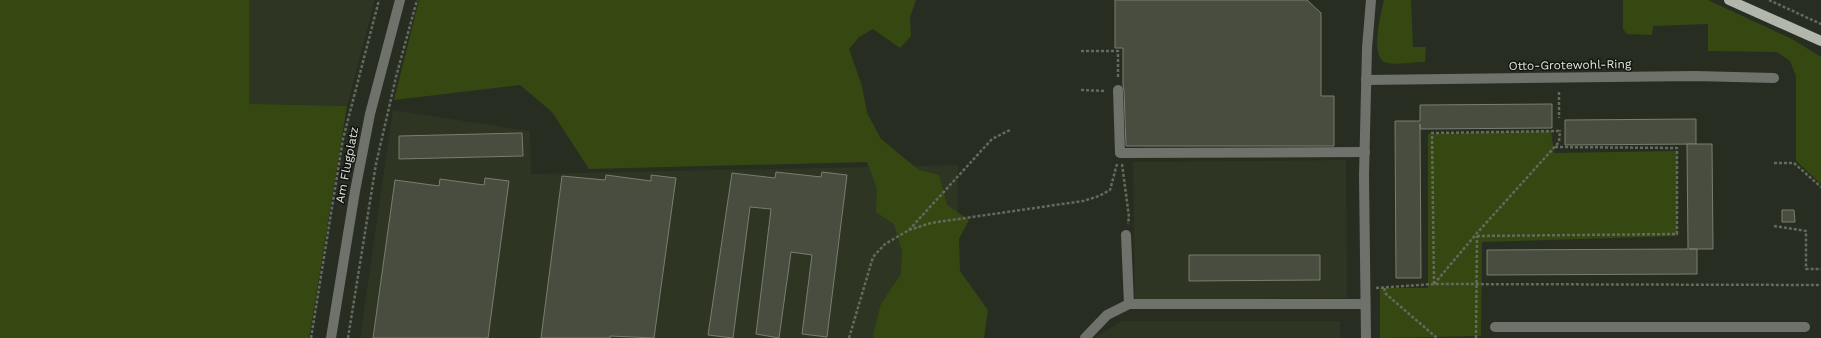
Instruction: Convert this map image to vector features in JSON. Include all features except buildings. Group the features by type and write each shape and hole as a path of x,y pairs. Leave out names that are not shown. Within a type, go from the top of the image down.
{"main road":[{"path":"1729,0 1821,42"}],"street":[{"name":"Am Flugplatz","path":"331,338 355,191 370,114 400,0"},
{"path":"1366,338 1366,80 1371,0"},
{"name":"Otto-Grotewohl-Ring","path":"1366,80 1695,76 1774,78"},
{"path":"1118,90 1120,153 1365,152"},
{"path":"1126,235 1129,304"},
{"path":"1085,338 1107,316 1129,304 1365,304"},
{"path":"1496,327 1632,333 1805,327"}],"path":[{"path":"311,338 343,139 380,0"},
{"path":"348,338 376,164 396,77 417,0"},
{"path":"1769,0 1821,24"},
{"path":"1081,51 1118,51 1118,90 1081,90"},
{"path":"1559,92 1559,118"},
{"path":"909,230 992,140 1010,130"},
{"path":"1560,130 1559,142 1434,284 1432,133 1560,130"},
{"path":"1477,234 1677,234 1677,148 1554,147"},
{"path":"848,338 873,257 886,244 909,230 931,223 1083,201 1099,196 1110,190 1120,153"},
{"path":"1120,153 1129,217 1126,235"},
{"path":"1774,163 1794,163 1821,187"},
{"path":"1774,226 1806,231 1806,269 1821,269"},
{"path":"1476,338 1477,234"},
{"path":"1366,288 1434,284 1821,284"},
{"path":"1384,288 1386,294 1437,338"}],"shaded area":[{"path":"249,0 375,0 347,106 249,104"},
{"path":"393,110 530,131 531,174 958,165 957,285 966,338 360,338"},
{"path":"1346,160 1347,298 1135,300 1133,162"},
{"path":"1122,321 1340,321 1340,338 1094,338"}],"green space":[{"path":"0,0 249,0 249,104 347,106 309,338 0,338"},
{"path":"419,0 916,0 910,17 911,36 900,48 873,29 859,37 849,49 862,86 867,113 881,139 919,170 939,175 947,205 969,220 959,239 960,271 988,310 984,338 874,338 873,335 881,304 901,274 902,251 894,224 876,212 877,189 867,162 589,169 552,112 520,85 394,100"},
{"path":"1384,0 1411,0 1413,47 1426,47 1425,62 1391,64 1382,60 1377,45"},
{"path":"1623,0 1708,0 1792,39 1821,57 1821,184 1796,161 1796,76 1790,61 1777,52 1708,51 1708,24 1653,26 1652,35 1627,34 1623,29"},
{"path":"1551,131 1554,153 1677,151 1677,236 1482,242 1481,336 1380,338 1380,288 1428,288 1428,134"}]}
